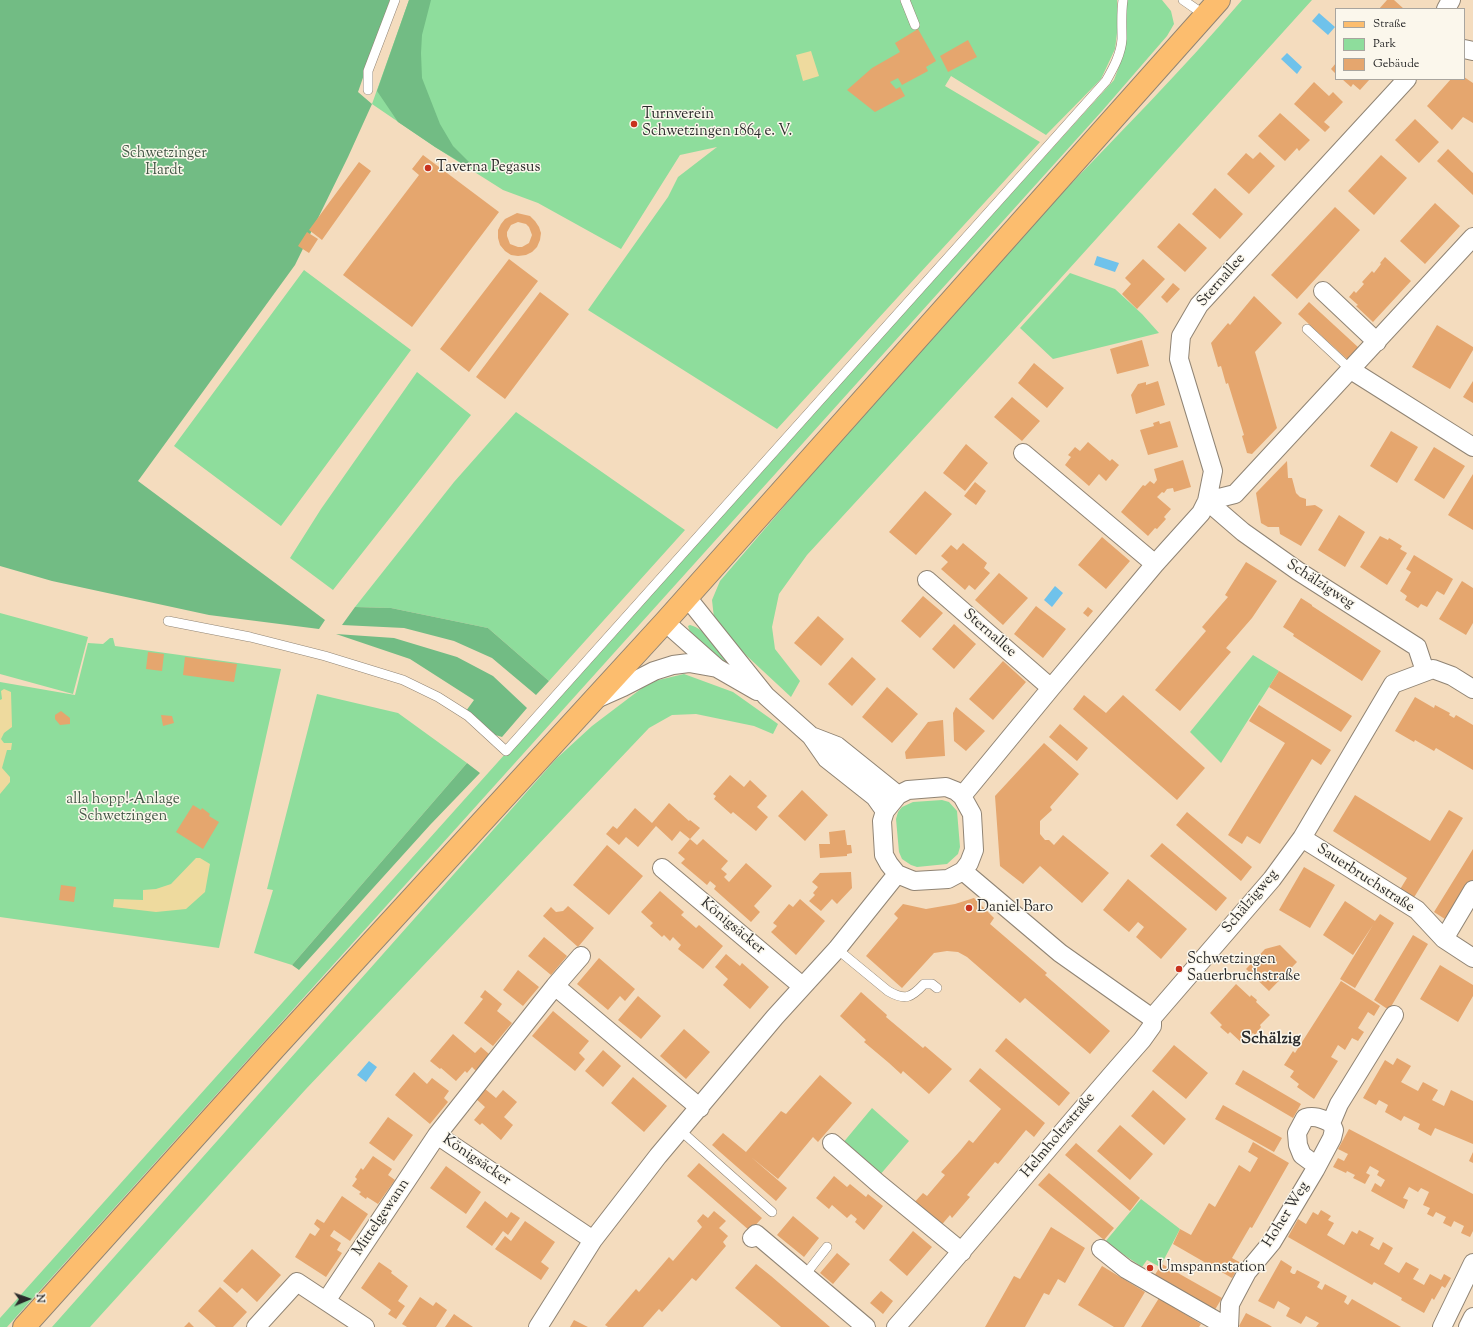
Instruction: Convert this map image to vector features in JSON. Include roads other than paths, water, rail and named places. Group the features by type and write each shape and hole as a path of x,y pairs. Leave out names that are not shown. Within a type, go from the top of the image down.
{"main road":[{"path":"24,1327 591,701 665,622 686,596 1212,8"}],"street":[{"name":"Sternallee","path":"962,796 1155,564 1201,513 1207,501 1214,471 1179,359 1181,336 1199,305 1405,80"},
{"path":"1207,501 1235,494 1470,244"},
{"path":"1323,292 1377,342"},
{"path":"1351,370 1473,447"},
{"path":"1023,453 1155,564"},
{"name":"Schälzigweg","path":"1207,501 1243,532 1298,571 1418,647 1425,671"},
{"name":"Sternallee","path":"927,580 1051,688"},
{"path":"686,596 766,696 811,736 827,759 874,797 884,811"},
{"path":"665,622 717,668 766,696"},
{"path":"591,701 654,671 673,665 689,663 717,668"},
{"name":"Schälzigweg","path":"1152,1018 1272,879 1302,838 1393,684 1433,669 1452,676 1473,689"},
{"path":"811,736 837,746 898,795"},
{"path":"946,787 956,791 962,796 972,814 974,850 964,871 948,879 914,881 897,874 884,855 882,821 884,811 898,795 908,790 946,787"},
{"name":"Sauerbruchstraße","path":"1302,838 1416,910 1444,939 1473,958"},
{"name":"Königsäcker","path":"662,868 802,986"},
{"path":"964,871 1060,953 1152,1018"},
{"path":"538,1327 593,1240 658,1156 681,1131 802,986 837,949 897,874"},
{"path":"1444,939 1473,890"},
{"name":"Königsäcker","path":"581,956 555,986 438,1135 593,1240"},
{"path":"555,986 700,1108"},
{"name":"Hoher Weg","path":"1331,1123 1339,1104 1394,1015"},
{"name":"Helmholtzstraße","path":"896,1327 962,1252 1068,1124 1142,1040 1152,1026 1152,1018"},
{"name":"Hoher Weg","path":"1101,1248 1126,1269 1228,1327 1230,1304 1248,1272 1272,1242 1318,1166 1332,1138 1334,1130 1331,1123 1321,1118 1311,1116 1305,1118 1297,1133 1298,1145 1302,1155 1318,1166"},
{"name":"Mittelgewann","path":"326,1301 438,1135"},
{"path":"832,1143 879,1184 962,1252"},
{"path":"752,1238 756,1234 866,1327"},
{"path":"1442,1327 1473,1263"},
{"path":"256,1327 297,1282 365,1327"},
{"path":"1468,1327 1473,1317"}],"lane":[{"path":"368,90 368,71 395,0"},
{"path":"905,0 915,25"},
{"path":"168,621 250,637 325,656 402,680 438,697 468,716 506,751 1106,81 1115,65 1122,40 1123,0"},
{"path":"1183,0 1212,8"},
{"path":"1307,329 1351,370"},
{"path":"837,949 896,996 909,997 924,984 932,984 937,988"},
{"path":"681,1131 772,1212"},
{"path":"805,1275 827,1247"}],"water":[{"path":"1319,13 1335,27 1328,35 1312,21"},
{"path":"1287,53 1302,67 1297,74 1281,59"},
{"path":"1097,256 1119,263 1115,272 1094,265"},
{"path":"1055,586 1063,593 1052,607 1044,600"},
{"path":"369,1061 377,1067 366,1082 357,1075"}],"place":[{"name":"Turnverein Schwetzingen 1864 e. V.","path":"634,124"},
{"name":"Taverna Pegasus","path":"428,168"},
{"name":"Daniel Baro","path":"969,908"},
{"name":"Schwetzingen Sauerbruchstraße","path":"1179,969"},
{"name":"Umspannstation","path":"1150,1268"}],"district":[{"name":"Schälzig","path":"1271,1040"}],"park label":[{"name":"Schwetzinger Hardt","path":"164,162"},
{"name":"alla hopp!-Anlage Schwetzingen","path":"123,808"}]}
